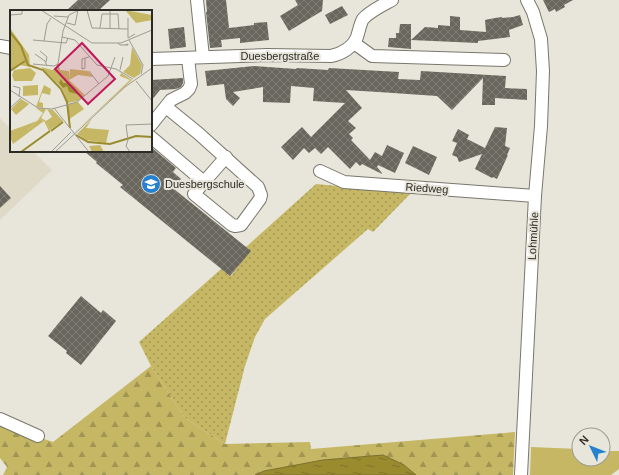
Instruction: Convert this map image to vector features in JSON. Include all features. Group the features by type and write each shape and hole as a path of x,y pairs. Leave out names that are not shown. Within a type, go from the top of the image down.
{"street":[{"path":"197,0 203,57"},
{"path":"392,0 373,11 360,24 354,43 372,56 504,60"},
{"name":"Lohmühle","path":"521,475 543,71 541,40 533,12 527,0"},
{"name":"Duesbergstraße","path":"152,59 267,55 331,56 342,53 354,43"},
{"path":"0,46 10,48"},
{"path":"152,124 171,100 185,93 189,89 191,84 188,58"},
{"path":"166,106 226,157 258,187 261,194 260,199 241,225 232,225 194,194 226,157"},
{"path":"152,138 204,182"},
{"name":"Riedweg","path":"320,171 344,182 535,196"},
{"path":"0,419 38,436"}],"shaded area":[{"path":"0,118 10,128 10,152 34,152 52,170 0,220"}],"green space":[{"path":"316,184 411,193 373,232 368,229 265,319 255,337 245,366 225,444 185,418 151,366 139,342 221,269 231,276 239,265 246,247"},
{"path":"151,366 185,418 225,444 310,442 311,449 515,432 513,475 416,475 404,465 382,455 323,460 264,471 255,475 3,475 7,467 0,458 0,424 53,442"},
{"path":"531,447 571,449 571,467 611,467 611,451 619,451 619,469 611,475 530,475"}],"water":[{"path":"383,455 404,465 416,475 255,475 264,471 323,460"}],"building":[{"path":"78,0 110,0 99,10 67,10"},
{"path":"206,0 226,0 229,28 267,22 269,40 240,43 240,38 221,40 222,47 210,48"},
{"path":"295,0 323,0 322,11 289,31 280,16 298,5"},
{"path":"543,0 573,0 556,12 555,9 549,12"},
{"path":"342,6 348,15 330,24 325,15"},
{"path":"520,15 523,25 509,30 510,37 478,41 478,43 411,40 425,27 438,28 438,25 450,26 450,16 460,17 460,30 486,32 485,20"},
{"path":"400,24 411,24 411,49 388,47 389,38 396,38 396,33 399,33"},
{"path":"184,27 186,47 170,49 168,29"},
{"path":"254,66 296,69 328,70 329,68 399,72 398,79 420,80 421,71 506,76 505,88 527,89 527,100 495,98 495,105 482,105 483,78 452,110 437,96 346,90 362,108 348,121 356,128 349,134 353,138 351,140 370,160 375,152 382,156 387,145 404,153 395,173 378,165 377,167 382,174 362,164 360,166 356,162 350,169 328,147 321,154 315,148 309,153 304,148 293,160 281,147 302,127 311,137 345,103 313,101 314,88 291,86 290,103 263,102 263,87 233,92 240,98 233,106 226,99 224,84 207,86 205,71"},
{"path":"183,78 183,83 181,87 176,89 160,90 152,100 152,80"},
{"path":"495,127 507,128 505,146 510,148 497,179 475,169 482,154 459,162 457,157 452,155 457,143 452,141 458,129 469,135 467,139 485,148"},
{"path":"413,146 437,157 429,175 405,163"},
{"path":"152,148 176,168 173,172 181,179 174,189 251,251 230,276 120,187 123,185 96,163 97,162 85,152 152,152"},
{"path":"0,186 11,198 0,208"},
{"path":"81,296 101,313 103,310 116,321 81,365 66,353 67,351 48,336"}],"place":[{"name":"Duesbergschule","path":"151,184"}]}
